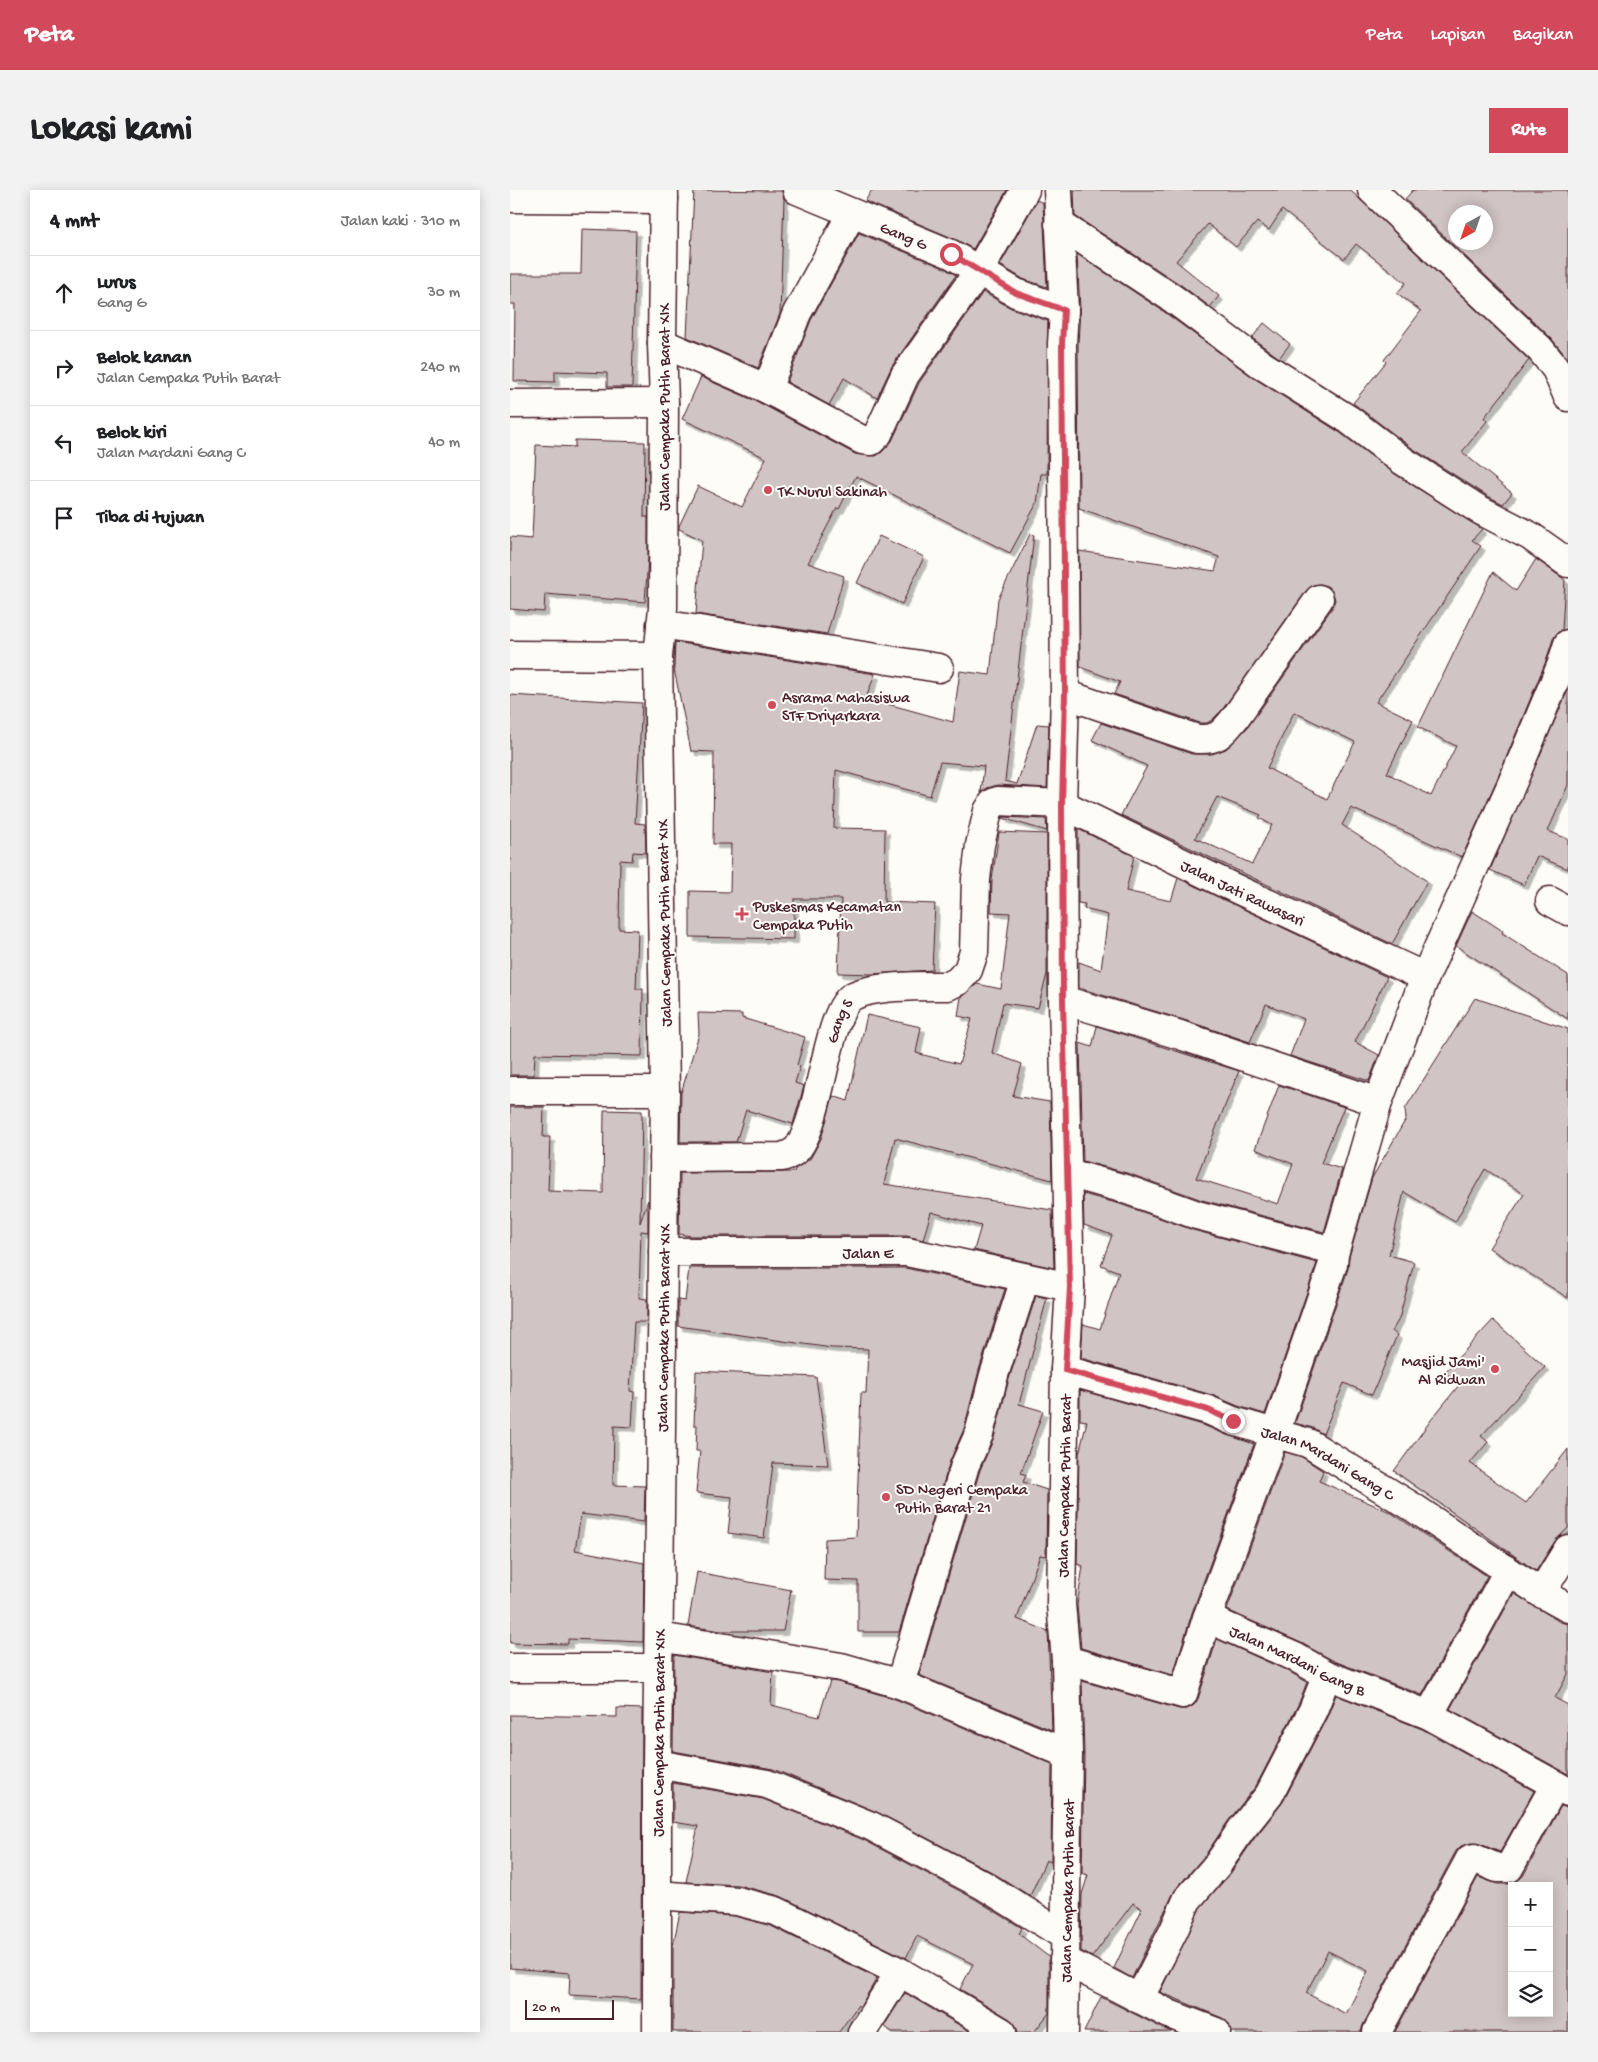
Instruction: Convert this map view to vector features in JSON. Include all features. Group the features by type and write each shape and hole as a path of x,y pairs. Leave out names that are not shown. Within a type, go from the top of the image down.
{"street":[{"name":"Gang G","path":"796,190 951,254 978,272 1016,293 1064,310"},
{"path":"662,343 766,389 862,440 871,441 878,434 905,376 978,272 1025,190"},
{"path":"1031,190 1058,206 1172,298 1262,365 1348,419 1403,461 1478,509 1530,536 1568,563"},
{"path":"1377,191 1540,349 1556,369 1568,397"},
{"path":"510,198 664,194"},
{"name":"Jalan Cempaka Putih Barat XIX","path":"657,2032 657,1764 666,1091 658,656 663,598 664,403 662,343 664,194"},
{"name":"Jalan Cempaka Putih Barat","path":"1058,206 1064,310 1062,344 1065,694 1062,804 1063,1000 1070,1287 1065,1370 1061,1604 1066,1660 1068,1754 1064,2032"},
{"path":"766,389 797,313 852,213"},
{"path":"510,404 664,403"},
{"path":"1065,694 1197,739 1212,740 1222,733 1235,718 1319,599"},
{"path":"662,624 939,668"},
{"path":"1066,1660 1183,1694 1207,1618 1275,1434 1333,1264 1334,1254 1378,1102 1425,978 1513,781 1568,644"},
{"path":"510,655 658,656"},
{"name":"Gang S","path":"664,1158 782,1157 790,1155 798,1148 806,1132 836,1023 845,1003 852,996 871,990 948,986 958,981 968,970 974,952 976,879 985,821 989,808 998,801 1062,804"},
{"name":"Jalan Jati Rawasari","path":"1062,804 1425,978"},
{"path":"1063,1000 1180,1035 1378,1102"},
{"path":"510,1091 666,1091"},
{"path":"1068,1173 1125,1189 1197,1215 1330,1250 1334,1254"},
{"name":"Jalan E","path":"663,1252 907,1252 1025,1279 1070,1287"},
{"path":"900,1684 965,1465 979,1434 994,1375 1025,1279"},
{"name":"Jalan Mardani Gang C","path":"1065,1370 1208,1410 1233,1421 1308,1443 1411,1506 1508,1572 1568,1608"},
{"path":"1541,1593 1568,1549"},
{"path":"1429,1716 1508,1572"},
{"name":"Jalan Mardani Gang B","path":"1207,1618 1295,1656 1327,1674 1429,1716 1562,1789"},
{"path":"659,1637 842,1667 900,1684 1068,1754"},
{"path":"510,1668 658,1668"},
{"path":"1139,2000 1187,1900 1218,1864 1241,1830 1269,1795 1313,1710 1327,1674"},
{"path":"657,1764 767,1784 871,1826 983,1885 1064,1948 1139,2000 1216,2032"},
{"path":"1377,2032 1470,1859 1474,1858 1497,1868 1508,1868 1562,1789"},
{"path":"657,1895 737,1901 768,1908 900,1972 1002,2032"},
{"path":"862,2032 900,1972"}],"building":[{"path":"694,190 782,191 784,199 780,314 758,368 687,337"},
{"path":"872,190 1007,190 973,249 957,240 865,201"},
{"path":"1074,190 1350,190 1529,360 1484,418 1487,421 1462,452 1512,493 1503,504 1486,495 1412,448 1353,403 1386,362 1384,360 1421,311 1397,293 1406,283 1356,244 1344,259 1282,210 1269,230 1257,222 1236,247 1208,224 1176,261 1219,296 1210,307 1181,285 1075,216"},
{"path":"1413,190 1568,190 1568,359 1551,338 1459,250 1493,250 1493,205 1448,205 1448,240 1405,199"},
{"path":"1037,200 1043,203 1047,287 1023,279 1000,265"},
{"path":"582,229 636,231 632,387 607,387 607,373 555,371 555,382 514,381 515,304 510,304 510,274 581,274"},
{"path":"859,233 944,268 956,275 892,366 877,398 844,378 829,405 787,382 811,320"},
{"path":"1077,254 1163,311 1254,378 1339,432 1395,474 1482,529 1472,540 1481,546 1376,702 1413,720 1387,773 1431,796 1456,746 1418,727 1493,572 1516,591 1536,559 1565,580 1562,630 1553,639 1546,661 1499,775 1462,857 1351,808 1342,825 1427,881 1392,944 1121,815 1147,766 1092,740 1101,723 1192,754 1212,754 1226,749 1248,727 1332,608 1335,600 1333,593 1328,587 1321,584 1313,585 1307,590 1223,709 1207,723 1200,723 1114,694 1120,682 1080,667 1079,551 1215,571 1219,557 1079,508 1078,344 1080,309","holes":["1294,712 1355,742 1327,799 1267,768","1217,797 1261,815 1259,818 1272,825 1252,864 1195,838"]},
{"path":"983,292 1011,308 1048,321 1047,474 1041,474 1037,503 1010,553 856,476 808,563 844,576 827,634 696,614 702,540 679,529 679,526 698,486 742,507 766,458 682,419 701,377 760,403 855,454 876,456 892,441 919,383"},
{"path":"1264,323 1290,344 1279,358 1252,338"},
{"path":"575,440 645,442 644,517 648,517 648,558 645,602 545,594 544,612 510,609 510,537 532,539 536,445 575,447"},
{"path":"1030,534 1034,535 1005,781 1017,784 1037,724 1049,725 1047,788 998,785 987,788 981,793 984,766 940,762 930,796 836,770 834,828 885,829 884,902 935,904 932,970 872,974 838,973 841,899 794,899 794,939 690,937 690,891 730,892 731,844 713,844 714,752 691,751 674,669 675,642 875,674 866,698 953,722 960,671 990,675 998,599"},
{"path":"879,536 924,557 902,604 857,583"},
{"path":"1568,690 1568,785 1548,831 1568,839 1568,869 1537,856 1524,885 1490,870"},
{"path":"510,695 642,703 635,823 645,824 646,853 633,852 632,861 620,860 619,929 638,930 636,989 643,989 642,1056 535,1054 534,1075 510,1075"},
{"path":"1002,818 1046,819 1047,831"},
{"path":"1078,829 1134,856 1126,891 1171,901 1178,878 1387,977 1355,1042 1379,1055 1369,1081 1290,1056 1304,1019 1266,1004 1250,1042 1079,988 1079,962 1101,970 1108,915 1084,909 1085,904 1078,903"},
{"path":"999,832 1047,834 1047,974 1038,1008 1003,1003 992,1053 1022,1064 1013,1096 1050,1102 1052,1180 895,1138 884,1184 1052,1210 1054,1268 974,1250 981,1226 931,1212 923,1240 907,1236 691,1236 679,1234 680,1173 794,1172 795,1169 810,1159 821,1139 833,1096 848,1101 867,1015 921,1027 916,1053 959,1064 972,1019 958,1016 961,997 977,984 1001,989 1010,913 991,912 992,880"},
{"path":"1472,911 1503,931 1502,933 1568,975 1568,1019 1456,946"},
{"path":"1475,998 1568,1029 1568,1298 1489,1248 1524,1194 1485,1169 1455,1222 1404,1192 1389,1255 1414,1262 1399,1319 1392,1331 1397,1335 1372,1395 1344,1383 1323,1434 1313,1428 1295,1423 1348,1269 1349,1257 1372,1178 1406,1119 1405,1109"},
{"path":"698,1013 742,1014 742,1018 805,1037 797,1065 800,1066 795,1083 804,1086 793,1124 746,1110 736,1142 680,1142 681,1093 699,1034"},
{"path":"1097,1026 1239,1071 1196,1178 1278,1204 1293,1164 1255,1149 1279,1085 1344,1107 1321,1163 1342,1169 1324,1232 1202,1200 1130,1174 1083,1161 1080,1043 1092,1047"},
{"path":"510,1107 544,1107 543,1137 550,1137 548,1191 603,1193 604,1110 642,1111 640,1223 648,1200 648,1232 641,1231 639,1298 647,1299 647,1322 634,1322 630,1391 634,1392 632,1427 614,1426 613,1485 645,1486 644,1522 581,1514 575,1550 644,1563 643,1642 568,1639 568,1644 510,1643"},
{"path":"1083,1194 1120,1204 1193,1230 1317,1263 1265,1414 1238,1406 1212,1395 1081,1358 1083,1324 1100,1329 1119,1272 1101,1265 1112,1235 1084,1225"},
{"path":"689,1268 905,1268 1005,1289 979,1370 964,1429 950,1461 899,1632 858,1632 858,1581 824,1580 825,1539 856,1537 861,1393 866,1393 868,1349 832,1348 678,1326 678,1300 685,1301"},
{"path":"1036,1296 1047,1298 1019,1404 1043,1411 1021,1473 1026,1475 1023,1482 1047,1490 1046,1556 1040,1555 1017,1619 1048,1631 1052,1730 919,1675 980,1470 994,1438 1009,1379"},
{"path":"1493,1320 1545,1367 1481,1436 1488,1442 1470,1463 1526,1503 1568,1449 1568,1528 1555,1541 1536,1571 1394,1471 1459,1385 1445,1372"},
{"path":"696,1371 816,1377 828,1465 773,1463 764,1538 728,1533 732,1497 696,1493 700,1451 696,1451 697,1425 694,1425"},
{"path":"1080,1390 1203,1425 1254,1444 1192,1613 1173,1675 1081,1648 1077,1605 1083,1566 1077,1564 1079,1454 1087,1421 1080,1420"},
{"path":"1285,1452 1302,1457 1323,1471 1319,1481 1390,1512 1487,1576 1422,1695 1334,1661 1301,1643 1227,1610"},
{"path":"697,1572 791,1590 783,1631 721,1631 688,1626"},
{"path":"1514,1593 1560,1622 1568,1624 1568,1674 1555,1698 1568,1705 1568,1774 1450,1709"},
{"path":"1217,1639 1288,1671 1307,1682 1299,1703 1256,1786 1229,1820 1206,1854 1175,1890 1132,1978 1114,1968 1142,1909 1133,1903 1092,1957 1081,1951 1082,1894 1088,1875 1082,1873 1084,1754 1082,1681 1179,1709 1187,1709 1194,1705 1198,1699"},
{"path":"674,1655 773,1672 771,1705 819,1717 830,1681 838,1682 895,1699 1052,1764 1051,1862 1046,1860 1030,1896 990,1871 877,1812 773,1769 673,1751"},
{"path":"1336,1695 1422,1729 1534,1791 1500,1852 1480,1844 1471,1843 1461,1846 1456,1851 1361,2032 1231,2032 1228,2023 1222,2018 1160,1992 1200,1908 1230,1874 1283,1802 1327,1717","holes":["1328,1951 1368,1971 1346,2014 1306,1993"]},
{"path":"617,1708 642,1709 641,1999 569,1995 570,1973 510,1968 510,1715 617,1717"},
{"path":"673,1783 763,1799 864,1840 975,1899 1022,1928 1019,1934 1049,1957 1049,2013 1034,2032 1018,2032 1015,2024 1010,2019 960,1989 973,1964 917,1936 906,1958 780,1896 738,1885 686,1882 698,1826 673,1822"},
{"path":"1561,1806 1568,1808 1568,2032 1395,2032 1478,1877 1497,1884 1508,1884 1508,2017 1553,2017 1553,1882 1514,1882 1523,1876"},
{"path":"680,1912 734,1916 771,1926 877,1978 860,2007 858,2005 839,2032 673,2032 673,1946"},
{"path":"905,1993 971,2032 892,2032 884,2026"},
{"path":"1101,1997 1162,2028 1172,2032 1084,2032"}],"place":[{"name":"TK Nurul Sakinah","path":"768,490"},
{"name":"Asrama Mahasiswa STF Driyarkara","path":"772,705"},
{"name":"Puskesmas Kecamatan Cempaka Putih","path":"742,914"},
{"name":"Masjid Jami' Al Ridwan","path":"1495,1369"},
{"name":"SD Negeri Cempaka Putih Barat 21","path":"886,1497"}],"route":[{"path":"951,254 978,272 1016,293 1064,310 1062,344 1065,694 1062,804 1063,1000 1070,1287 1065,1370 1208,1410 1233,1421"}]}
